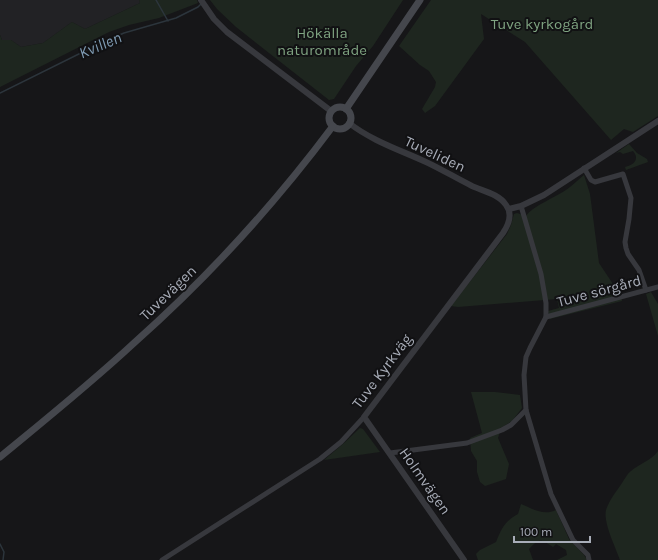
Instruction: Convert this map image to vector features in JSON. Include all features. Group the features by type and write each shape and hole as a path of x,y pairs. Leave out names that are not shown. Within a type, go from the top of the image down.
{"main road":[{"path":"346,109 420,0"},
{"path":"338,107 346,109 350,115 349,123 341,128 333,126 329,119 331,111 338,107"},
{"name":"Tuvevägen","path":"0,457 120,356 188,292 219,261 268,206 306,162 333,126"}],"street":[{"path":"201,0 214,19 227,32 331,111"},
{"path":"508,209 521,206 544,195 658,121"},
{"name":"Tuveliden","path":"349,123 377,140 427,162 472,186 499,198 505,203 508,209"},
{"path":"584,168 591,180 595,182 623,174 631,198 625,242 626,248 628,254 639,270 646,290"},
{"path":"521,206 541,274 546,303 546,317 526,357 524,375 526,410 552,494 573,540 588,555 589,560"},
{"name":"Tuve Kyrkväg","path":"162,560 320,459 341,442 364,416 503,233 509,221 510,215 508,209"},
{"name":"Tuve sörgård","path":"546,317 658,287"},
{"path":"390,453 467,443 502,430 510,425 526,410"},
{"name":"Holmvägen","path":"364,416 464,560"}],"shaded area":[{"path":"0,0 139,0 140,3 85,29 72,22 43,43 21,47 11,40 2,40 0,35"}],"green space":[{"path":"139,0 197,0 198,3 159,18 129,25 109,32 0,87 0,35 2,40 11,40 21,47 43,43 72,22 85,29 140,3"},
{"name":"Hökälla naturområde","path":"210,0 403,0 373,46 356,66 334,99 329,100 236,27 217,9"},
{"name":"Tuve kyrkogård","path":"431,0 658,0 658,116 633,132 624,129 611,140 525,42 481,14 484,39 435,106 425,113 422,109 435,87 436,82 429,71 399,46"},
{"path":"629,144 637,153 647,159 648,162 626,170 625,167 631,165 635,161 635,154 633,151 623,154 620,152 616,153"},
{"path":"584,175 590,194 599,263 621,296 622,301 550,319 548,311 559,308 557,299 458,307 451,306 507,234 514,214 517,213 526,216 529,212 572,186"},
{"path":"651,292 658,304 658,336 646,294"},
{"path":"471,392 495,392 520,395 522,408 512,421 501,428 498,438 509,464 506,479 485,486 480,482 477,472 477,461 471,451 470,438 482,433"},
{"path":"360,428 363,429 380,452 324,460 343,444"},
{"path":"658,451 658,560 620,560 606,522 606,510 612,497 626,476 634,468 652,457"},
{"path":"521,504 543,512 552,512 556,510 569,539 587,560 557,560 567,555 566,550 556,544 553,547 543,541 538,541 529,549 533,560 478,560 476,554 480,550 496,542 504,526 518,514"}],"waterway":[{"path":"156,0 168,21"},
{"name":"Kvillen","path":"0,93 101,43 124,33 176,18 201,4"},
{"path":"0,544 4,552 3,560"}]}
